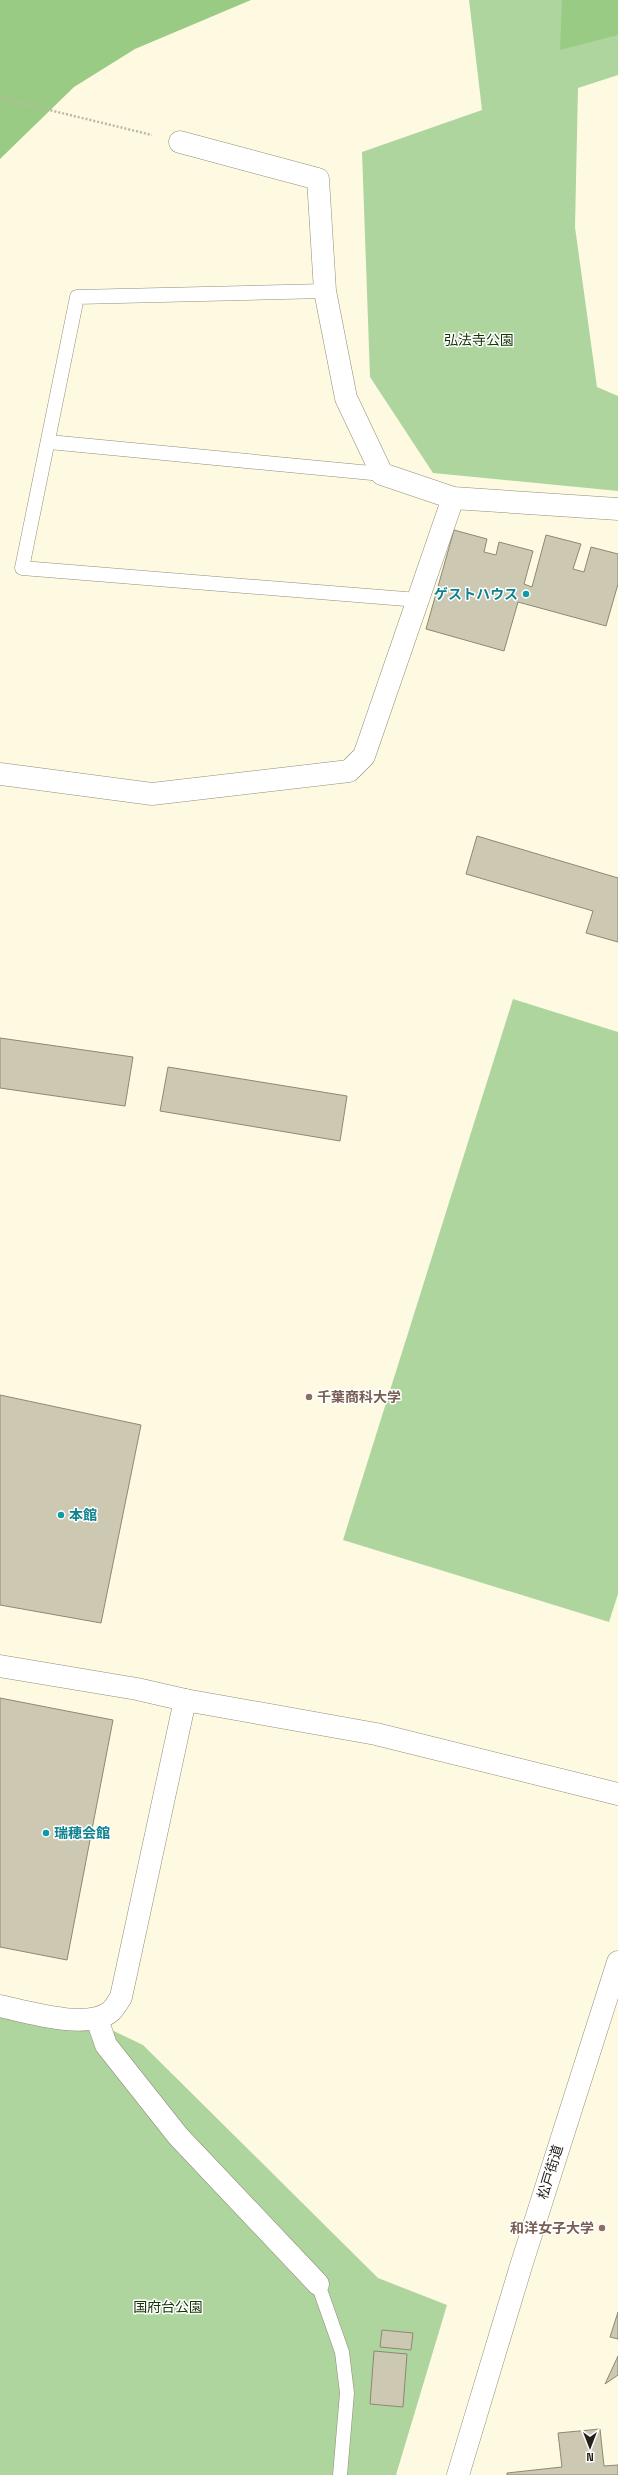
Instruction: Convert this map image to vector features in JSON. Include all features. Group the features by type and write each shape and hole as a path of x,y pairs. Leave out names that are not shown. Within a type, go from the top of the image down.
{"street":[{"path":"180,142 318,179 325,291 346,398 382,474 453,498 618,509"},
{"path":"0,774 152,794 349,771 364,756 453,498"},
{"path":"0,1666 137,1689 184,1700 376,1734 618,1794"},
{"path":"0,2006 72,2020 97,2018 111,2012 121,1997 184,1700"},
{"name":"松戸街道","path":"458,2475 518,2273 618,1962"},
{"path":"97,2018 106,2044 178,2136 318,2284"}],"lane":[{"path":"325,291 77,297 49,442 22,568 418,600"},
{"path":"49,442 382,474"},
{"path":"318,2284 342,2352 348,2393 340,2475"}],"path":[{"path":"0,98 180,142"}],"green space":[{"path":"0,0 251,0 135,49 74,87 0,159"},
{"name":"弘法寺公園","path":"469,0 618,0 618,75 578,88 575,227 597,387 618,396 618,491 433,473 370,377 362,152 482,110"},
{"path":"562,0 618,0 618,35 560,50"},
{"path":"513,999 618,1032 618,1594 609,1622 343,1540"},
{"name":"国府台公園","path":"0,2006 95,2022 143,2045 378,2278 447,2305 396,2475 0,2475"}],"building":[{"name":"ゲストハウス","path":"454,530 487,539 484,552 496,555 499,542 533,551 524,584 532,587 546,535 581,544 573,569 584,572 591,547 618,554 618,584 606,626 518,602 504,651 426,629"},
{"path":"477,836 618,878 618,942 586,933 593,911 466,874"},
{"path":"0,1038 133,1057 125,1106 0,1088"},
{"path":"168,1067 347,1096 340,1141 160,1111"},
{"name":"本館","path":"0,1395 141,1425 101,1623 0,1605"},
{"name":"瑞穂会館","path":"0,1698 113,1720 67,1960 0,1947"},
{"path":"618,2312 618,2339 610,2337"},
{"path":"382,2330 413,2333 411,2350 380,2347"},
{"path":"374,2351 407,2354 403,2407 370,2404"},
{"path":"618,2356 618,2375 605,2384"},
{"path":"600,2429 604,2466 618,2465 618,2475 507,2475 507,2473 562,2467 558,2433"}],"place":[{"name":"ゲストハウス","path":"526,594"},
{"name":"千葉商科大学","path":"309,1397"},
{"name":"本館","path":"61,1515"},
{"name":"瑞穂会館","path":"46,1833"},
{"name":"和洋女子大学","path":"602,2228"}]}
